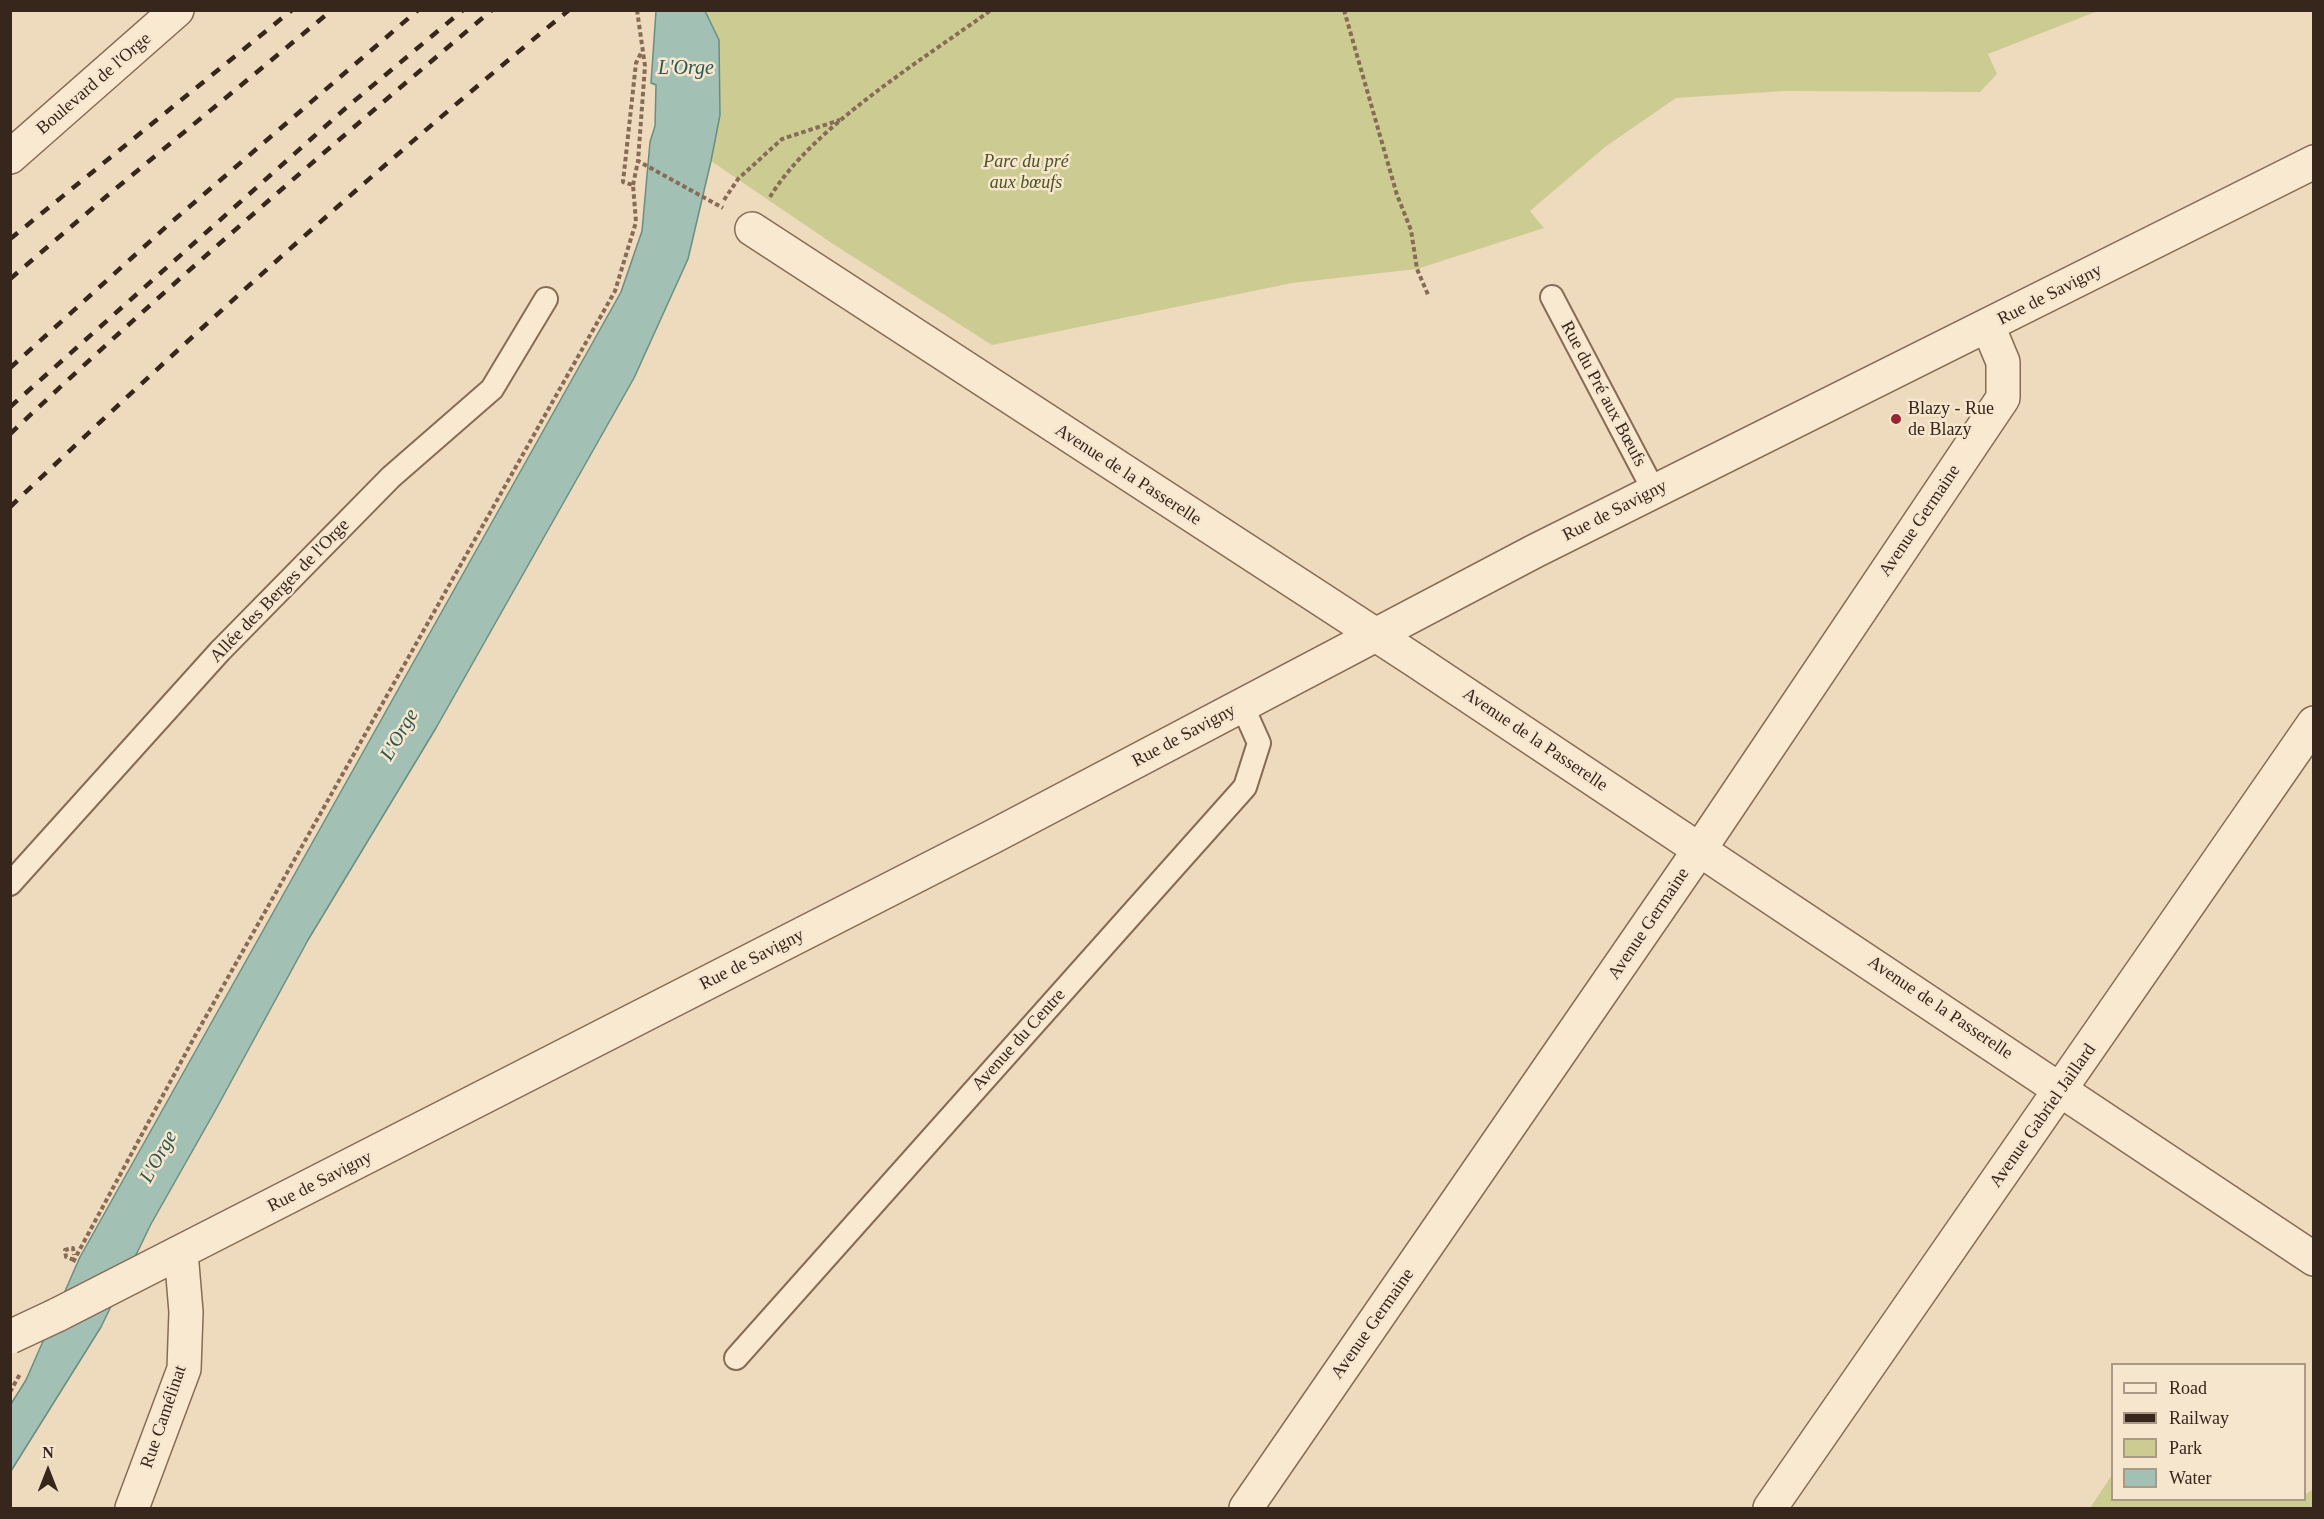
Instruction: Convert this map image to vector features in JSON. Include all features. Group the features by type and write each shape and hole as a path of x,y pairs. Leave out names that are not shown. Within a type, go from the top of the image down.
{"street":[{"name":"Boulevard de l'Orge","path":"10,157 177,10"},
{"name":"Rue de Savigny","path":"10,1337 182,1252 1242,705 1373,634 2313,162"},
{"name":"Avenue de la Passerelle","path":"752,229 1700,849 2313,1259"},
{"name":"Avenue Germaine","path":"1246,1509 1700,849 2003,398 2003,363 1988,326"},
{"name":"Avenue Gabriel Jaillard","path":"1770,1509 2313,723"},
{"name":"Rue Camélinat","path":"132,1509 184,1370 186,1312 182,1252"}],"lane":[{"name":"Rue du Pré aux Bœufs","path":"1552,297 1654,491"},
{"name":"Allée des Berges de l'Orge","path":"10,884 220,651 391,477 492,389 546,299"},
{"name":"Avenue du Centre","path":"736,1358 1245,787 1258,743 1242,705"}],"path":[{"path":"74,1256 73,1248 65,1251 66,1257 74,1260 195,1036 615,291 636,222 633,185 638,161 645,66 637,10"},
{"path":"752,229 780,180 842,119 991,10"},
{"path":"1344,10 1397,195 1411,230 1417,269 1429,297"},
{"path":"633,185 623,182 636,63 642,51"},
{"path":"638,161 718,204 738,179 782,140 842,119"}],"green space":[{"name":"Parc du pré aux bœufs","path":"705,11 2098,11 1988,54 1997,74 1980,92 1785,91 1676,98 1605,147 1530,211 1544,228 1417,269 1292,283 992,345 833,244 711,161 720,115 719,40"},
{"path":"2111,1476 2111,1501 2306,1501 2306,1494 2313,1489 2313,1508 2090,1508"}],"water":[{"name":"L'Orge","path":"656,11 705,11 719,40 720,115 688,259 634,378 436,728 308,940 151,1224 101,1327 11,1471 11,1404 26,1380 80,1257 621,292 642,231 650,142 655,126 656,85 651,83"}],"railway":[{"path":"10,239 292,10"},
{"path":"10,279 332,10"},
{"path":"10,368 167,226 418,10"},
{"path":"10,407 347,107 463,10"},
{"path":"10,434 248,219 492,10"},
{"path":"10,507 285,253 569,10"}],"place":[{"name":"Blazy - Rue de Blazy","path":"1896,419"}]}
